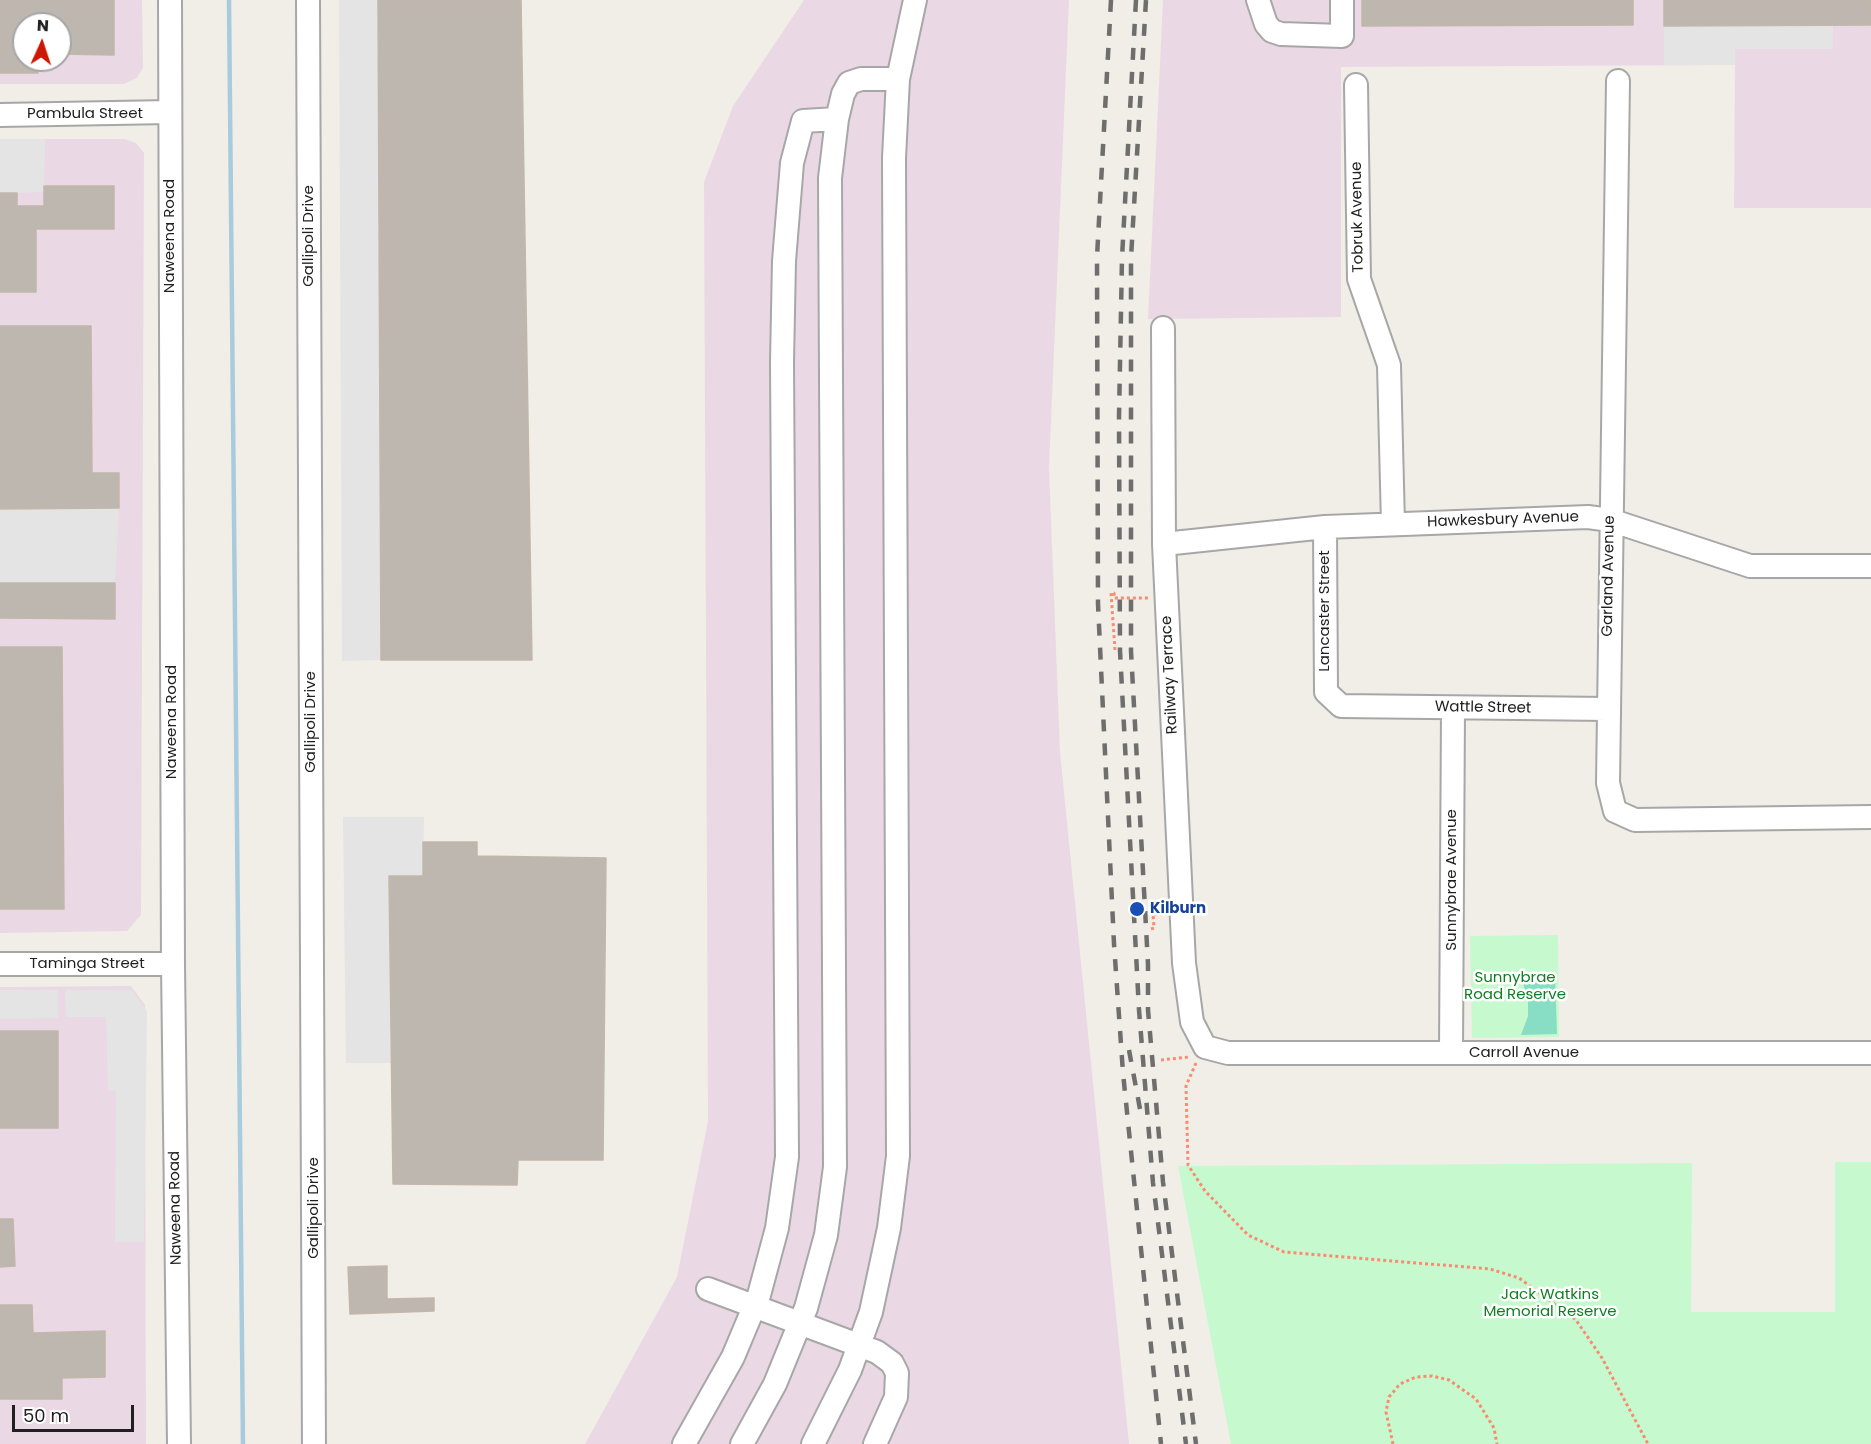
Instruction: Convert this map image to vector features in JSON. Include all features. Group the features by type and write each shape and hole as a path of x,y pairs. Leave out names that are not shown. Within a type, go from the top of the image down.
{"street":[{"name":"Naweena Road","path":"170,0 173,964 179,1444"},
{"name":"Gallipoli Drive","path":"308,0 314,1444"},
{"path":"813,1444 839,1395 860,1345 881,1270 895,1192 898,1156 894,158 898,79 915,0"},
{"path":"1258,0 1266,24 1272,31 1281,34 1342,36 1342,0"},
{"path":"742,1444 775,1384 801,1324 826,1235 837,1138 830,178 837,119 843,94 849,83 861,79 898,79"},
{"name":"Garland Avenue","path":"1618,81 1608,709 1608,783 1615,811 1635,820 1871,817"},
{"name":"Tobruk Avenue","path":"1356,85 1359,279 1389,365 1393,524"},
{"name":"Pambula Street","path":"0,115 170,112"},
{"path":"684,1444 732,1357 755,1306 777,1228 787,1157 782,362 788,197 792,163 803,121 837,119"},
{"name":"Railway Terrace","path":"1163,328 1164,544 1184,963 1192,1022 1205,1047"},
{"name":"Hawkesbury Avenue","path":"1164,544 1325,527 1588,517 1610,520 1750,566 1871,566"},
{"name":"Lancaster Street","path":"1325,527 1326,692 1341,706 1358,707"},
{"name":"Wattle Street","path":"1358,707 1608,709"},
{"name":"Sunnybrae Avenue","path":"1451,1053 1453,708"},
{"name":"Taminga Street","path":"0,964 173,964"},
{"name":"Carroll Avenue","path":"1205,1047 1228,1053 1871,1053"},
{"path":"708,1289 860,1345 885,1358 897,1373 896,1397 874,1444"}],"path":[{"path":"1115,650 1111,593 1114,593 1114,598 1166,598"},
{"path":"1161,1060 1191,1057 1205,1047"},
{"path":"1191,1073 1186,1086 1188,1165 1205,1191 1248,1235 1284,1252 1490,1269 1519,1278 1576,1320 1602,1358 1648,1444"},
{"path":"1393,1444 1386,1412 1389,1397 1400,1384 1408,1380 1432,1376 1449,1380 1476,1399 1494,1428 1497,1444"}],"shaded area":[{"path":"0,0 142,0 143,68 137,78 124,84 0,84"},
{"path":"339,0 378,0 381,660 342,661"},
{"path":"804,0 1069,0 1049,468 1060,752 1129,1444 585,1444 677,1277 708,1121 704,182 733,106"},
{"path":"1163,0 1871,0 1871,208 1734,208 1735,65 1341,67 1341,317 1148,319"},
{"path":"1833,25 1833,49 1735,49 1735,65 1664,65 1664,26"},
{"path":"0,139 125,139 136,143 144,153 141,915 127,931 0,933"},
{"path":"0,139 45,139 44,192 0,193"},
{"path":"119,508 115,583 0,583 0,509"},
{"path":"343,817 424,817 423,876 389,877 391,1063 346,1063"},
{"path":"131,986 145,1005 146,1444 0,1444 0,987"},
{"path":"0,990 58,990 58,1018 0,1019"},
{"path":"65,990 132,990 147,1011 144,1242 115,1242 116,1091 108,1090 106,1017 66,1017"}],"green space":[{"name":"Sunnybrae Road Reserve","path":"1558,935 1559,1037 1472,1038 1470,936"},
{"path":"1520,973 1555,973 1557,1034 1521,1035 1528,1016 1528,1000"},
{"name":"Jack Watkins Memorial Reserve","path":"1835,1162 1871,1162 1871,1444 1231,1444 1178,1166 1692,1163 1691,1312 1835,1312"}],"building":[{"path":"0,0 114,0 114,55 72,54 72,12 12,12 12,72 38,73 0,73"},
{"path":"378,0 521,0 532,660 381,660"},
{"path":"1362,0 1633,0 1633,25 1362,26"},
{"path":"1664,0 1871,0 1871,25 1664,26"},
{"path":"44,186 114,186 114,229 36,229 36,292 0,292 0,193 17,193 17,206 44,206"},
{"path":"0,326 91,326 92,473 119,473 119,508 0,509"},
{"path":"0,583 115,583 115,619 0,618"},
{"path":"0,647 62,647 64,909 0,909"},
{"path":"423,842 477,842 477,856 606,858 603,1160 518,1160 517,1185 393,1184 389,876 423,876"},
{"path":"0,1031 58,1031 58,1128 0,1128"},
{"path":"0,1219 13,1219 15,1266 0,1267"},
{"path":"387,1266 387,1299 434,1298 434,1311 350,1314 348,1267"},
{"path":"0,1305 32,1305 33,1333 105,1331 105,1377 62,1378 62,1399 0,1399"}],"waterway":[{"path":"229,0 243,1444"}],"railway":[{"path":"1111,0 1097,257 1098,604 1114,944 1123,1073 1161,1444"},
{"path":"1136,0 1122,258 1119,417 1120,651 1139,1010 1153,1183 1186,1444"},
{"path":"1146,0 1131,258 1131,651 1148,964 1148,1010 1163,1182 1196,1444"},
{"path":"1129,1050 1140,1109"}],"place":[{"name":"Kilburn","path":"1137,909"}]}
